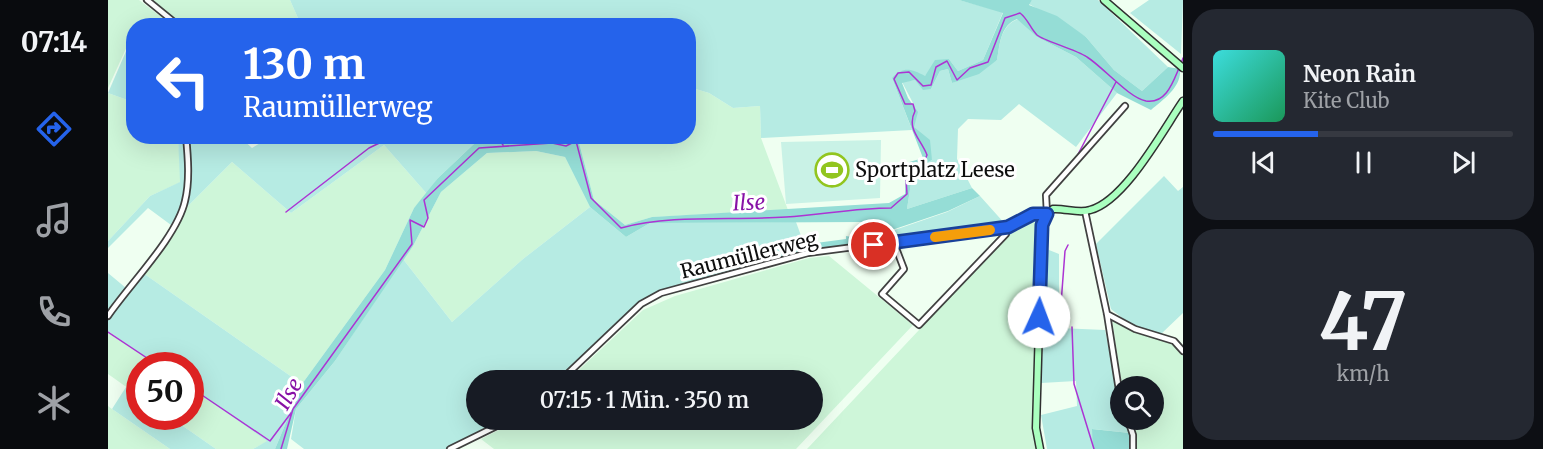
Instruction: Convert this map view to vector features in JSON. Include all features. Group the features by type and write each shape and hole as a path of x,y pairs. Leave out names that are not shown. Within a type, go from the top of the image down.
{"main road":[{"path":"1104,0 1183,68"},
{"path":"1040,449 1036,428 1042,225 1047,214 1053,209 1084,212 1107,201 1127,180 1183,101"}],"street":[{"path":"147,0 169,18"},
{"path":"1047,214 1047,195 1125,106"},
{"path":"108,316 159,249 185,202 188,178 186,144"},
{"path":"1084,212 1107,314 1117,376"},
{"name":"Raumüllerweg","path":"572,370 641,304 661,293 808,253 1008,227 1033,214 1047,214"},
{"path":"894,243 904,270 882,294 919,325 1006,234 1008,227"},
{"path":"1107,314 1135,329 1174,341 1183,351"},
{"path":"450,449 489,430"},
{"path":"1131,430 1133,449"}],"green space":[{"path":"108,0 139,0 163,18 126,18 126,49 108,88"},
{"path":"151,0 290,0 298,18 175,18"},
{"path":"696,89 709,93 733,108 760,106 761,138 788,210 652,217 625,225 594,200 579,144 696,144"},
{"path":"108,93 126,99 126,144 178,144 181,182 150,196 108,241"},
{"path":"384,145 427,194 414,208 385,270 302,384 143,273 181,213 232,162 291,213"},
{"path":"536,151 565,157 590,207 523,259 452,322 403,259 413,246 441,192 487,153"},
{"path":"1034,219 1040,221 1034,398 1036,449 807,449 1015,228"},
{"path":"829,256 913,325 823,420 823,370 579,370 643,310 675,296 809,258"},
{"path":"1112,318 1128,328 1172,344 1183,354 1183,449 1135,449 1135,430 1164,430 1164,376 1120,376"},
{"path":"108,331 138,352 126,352 126,387 108,374"},
{"path":"204,397 268,441 253,449 216,449 189,430 204,430"},
{"path":"108,406 126,419 126,430 142,430 170,449 108,449"},
{"path":"499,430 814,430 796,449 494,449 481,439"}],"shaded area":[{"path":"290,0 959,0 1003,12 983,60 958,71 949,59 925,76 892,78 912,130 761,138 760,106 733,108 709,93 696,89 696,18 298,18"},
{"path":"959,0 1032,0 1029,5 1057,16 1086,37 1114,70 1142,91 1168,67 1180,69 1178,82 1171,92 1151,110 1117,93 1076,57 1037,37 1017,19 1011,22 1004,31 997,60 979,74 952,83 948,69 940,71 931,89 923,90 915,80 902,83 908,98 918,112 914,127 930,140 932,160 913,170 907,209 972,188 980,196 948,211 883,233 877,242 856,243 869,231 862,222 650,223 626,237 590,207 565,157 536,151 487,153 441,192 413,246 335,361 296,409 287,449 275,449 302,384 385,270 414,208 438,178 474,144 579,144 594,200 625,225 652,217 889,203 905,194 906,163 923,158 892,78 904,70 925,76 935,60 949,59 958,71 983,60 1003,13"},
{"path":"1032,0 1098,0 1168,67 1142,91 1114,70 1086,37 1029,4"},
{"path":"1149,0 1183,0 1181,54 1130,13"},
{"path":"1018,19 1037,37 1076,57 1117,93 1076,147 1019,104 1001,120 968,119 958,129 957,159 972,188 907,209 913,170 932,160 914,127 913,103 902,82 915,80 931,89 940,71 948,69 952,83 997,60 1004,31"},
{"path":"126,51 126,99 108,93"},
{"name":"Sportplatz Leese","path":"881,140 880,198 786,204 781,142"},
{"path":"178,144 248,144 252,148 259,144 474,144 438,178 427,194 384,145 291,213 232,162 181,213 179,212 171,225 148,208 108,248 108,241 150,196 180,182"},
{"path":"1164,176 1178,191 1183,187 1183,313 1161,334 1130,324 1111,309 1096,244"},
{"path":"980,196 1006,225 879,241 883,234 947,212"},
{"path":"590,207 626,237 650,223 796,222 807,252 660,291 640,302 569,370 466,370 466,430 485,430 445,449 304,449 291,439 296,409 335,361 403,259 452,322 523,259"},
{"path":"846,236 852,237 849,245 816,250 816,243 846,239"},
{"path":"1044,248 1059,254 1059,328 1105,330 1114,376 1110,376 1110,430 1129,430 1130,433 1093,429 1093,449 1047,449 1041,415 1077,406 1076,381 1041,383"},
{"path":"108,273 126,288 108,314"},
{"path":"143,273 302,384 275,449 253,449 267,441 204,397 204,352 138,352 108,331 108,320"},
{"path":"126,387 126,419 112,409"},
{"path":"1092,429 1130,433 1131,449 1093,449"},
{"path":"142,430 189,430 216,449 170,449"}],"waterway":[{"name":"Ilse","path":"577,144 591,198 621,228 661,221 786,217 891,208 907,194 906,179 909,168 923,164 927,155 913,129 915,111 913,104 905,104 894,79 898,73 909,72 923,86 931,85 936,67 947,61 957,80 970,68 988,62 1005,18 1020,13 1037,35 1087,57 1139,99 1153,101 1164,96 1179,68"},
{"name":"Ilse","path":"1181,64 1183,58"},
{"path":"1075,160 1116,82"},
{"path":"286,212 377,144"},
{"name":"Ilse","path":"281,449 293,409 412,244 410,220 424,227 428,218 424,200 479,148 537,144"},
{"name":"Ilse","path":"557,144 566,146 570,144"},
{"path":"1066,315 1061,304 1065,251 1068,245"},
{"path":"1072,327 1074,384 1094,449"},
{"path":"108,332 138,352"},
{"path":"204,396 270,441 291,413"}],"slow traffic":[{"path":"935,237 990,230"}],"place":[{"name":"Sportplatz Leese","path":"832,170"}],"route":[{"path":"874,245 1008,227 1033,214 1047,214 1042,225 1039,317"}]}
